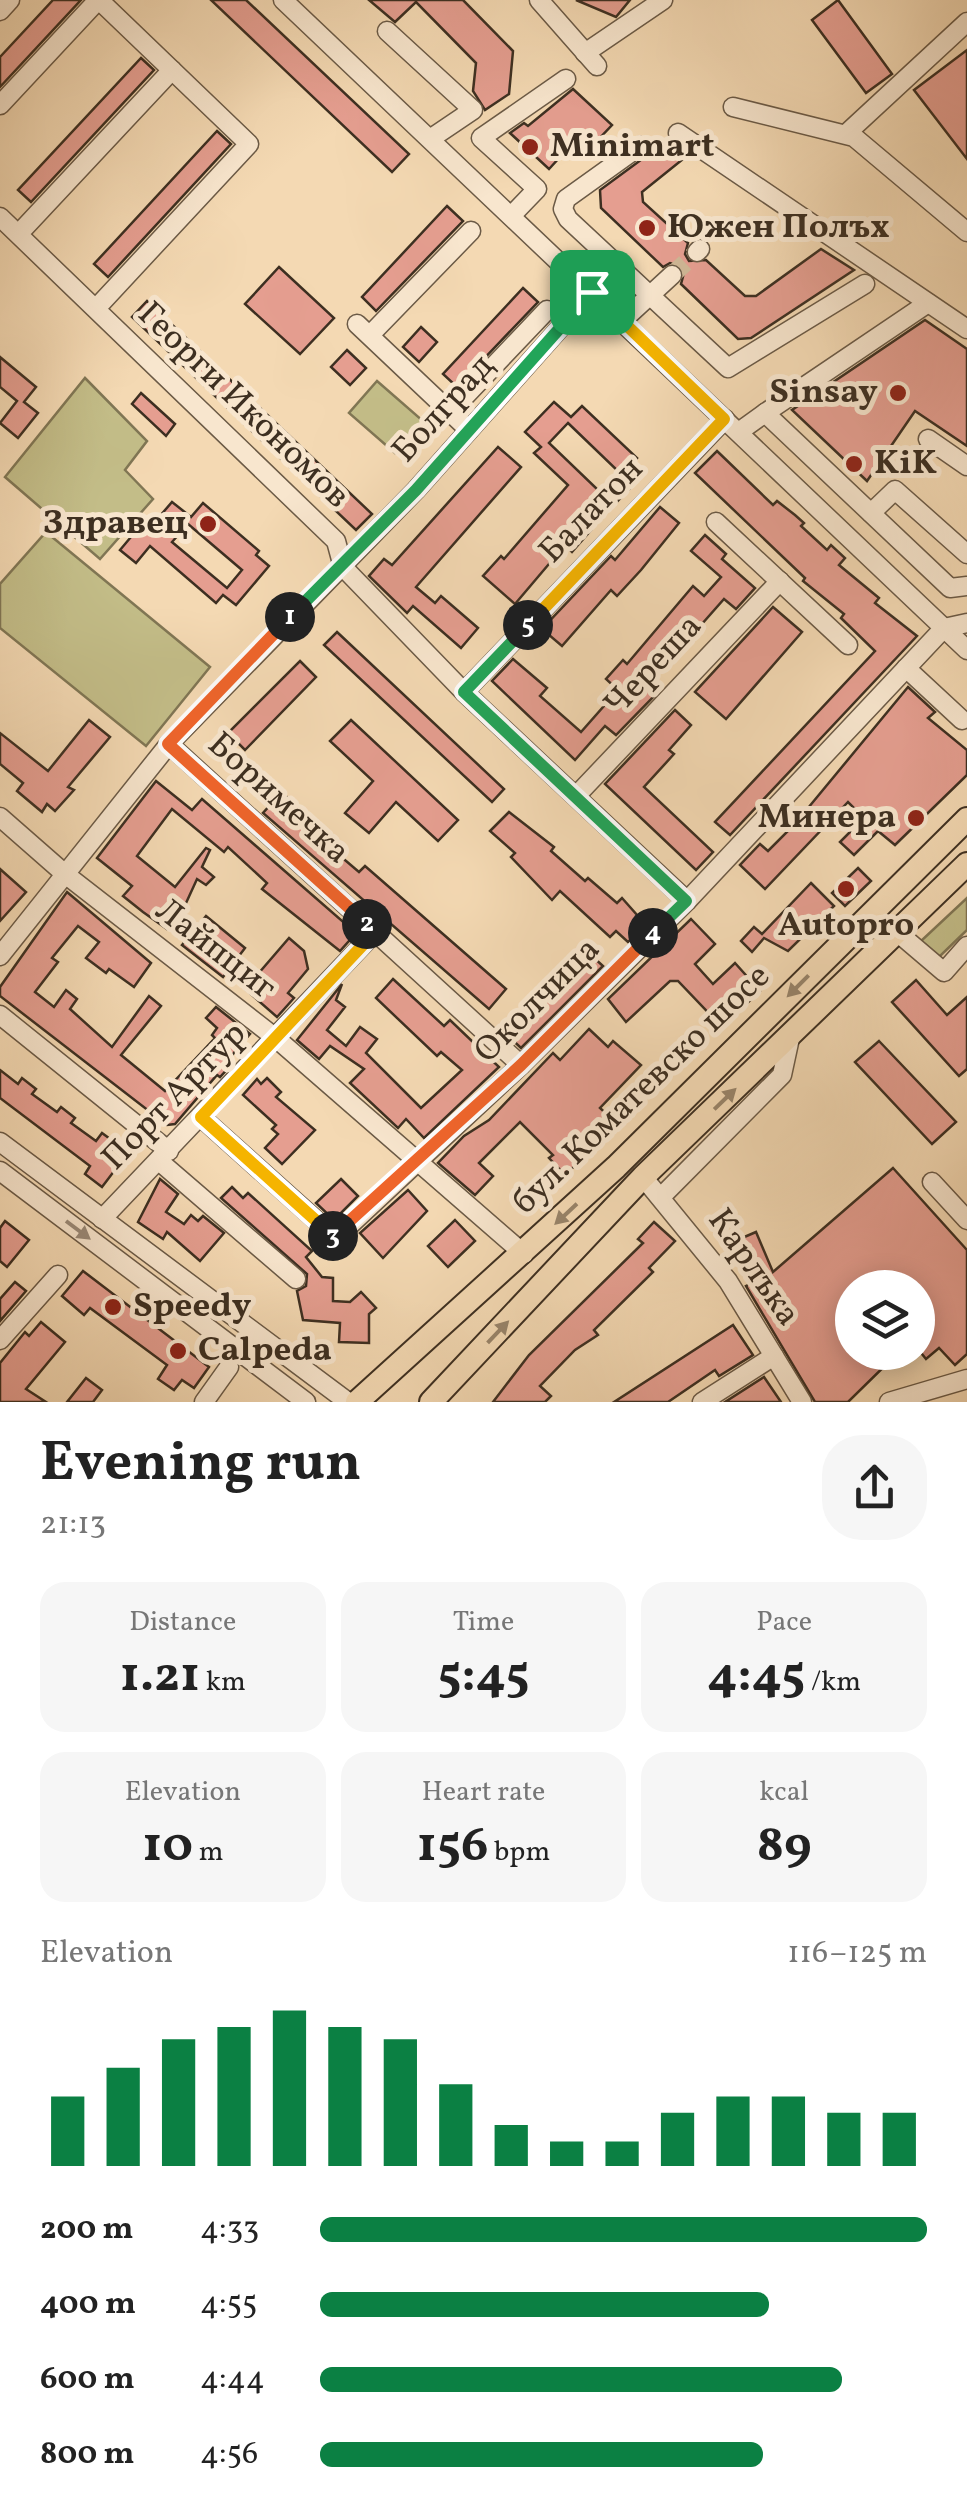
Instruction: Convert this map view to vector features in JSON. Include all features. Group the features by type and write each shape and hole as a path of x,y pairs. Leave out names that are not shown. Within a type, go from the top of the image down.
{"main road":[{"name":"бул. Коматевско шосе","path":"357,1402 524,1254 967,819"},
{"name":"бул. Коматевско шосе","path":"431,1402 643,1178 790,1038 851,992 874,968 897,932 967,864"}],"street":[{"path":"0,11 10,0"},
{"path":"0,105 98,0 250,144 102,302"},
{"path":"283,0 967,650"},
{"path":"539,0 591,60 663,0"},
{"path":"846,134 967,22"},
{"path":"387,31 474,110 430,138"},
{"path":"25,227 172,70"},
{"path":"511,216 537,189 481,138 566,79"},
{"path":"733,108 846,134 967,232"},
{"path":"678,133 967,329"},
{"path":"640,146 566,198 563,208 568,219 728,368 864,284"},
{"name":"Георги Икономов","path":"0,217 336,541 344,567 464,692 686,901"},
{"path":"469,430 364,330 471,232"},
{"path":"622,321 672,276"},
{"name":"Болград","path":"0,956 168,744 274,632 344,567 592,292"},
{"path":"740,431 928,303"},
{"path":"450,412 547,310"},
{"path":"764,412 950,588 967,586"},
{"name":"Балатон","path":"464,692 724,419"},
{"path":"928,440 967,466"},
{"path":"871,513 895,490 967,554"},
{"path":"716,522 848,646"},
{"name":"Череша","path":"576,796 780,581"},
{"path":"944,628 967,622"},
{"name":"Околчица","path":"201,1117 336,1238 521,1065 686,901 944,628"},
{"path":"906,668 962,720"},
{"name":"Боримечка","path":"168,744 521,1065"},
{"name":"Лайпциг","path":"0,817 64,874 277,1039 524,1254"},
{"name":"Порт Артур","path":"102,1219 376,931"},
{"path":"897,932 944,972 967,946"},
{"path":"0,1015 164,1156 296,1279"},
{"path":"661,1196 782,1075 790,1038"},
{"path":"0,1142 348,1402"},
{"path":"0,1171 306,1402"},
{"name":"Карлъка","path":"643,1178 728,1281 802,1402"},
{"path":"932,1182 967,1220"},
{"path":"0,1340 58,1275"},
{"path":"702,1402 774,1356"},
{"path":"204,1402 229,1368"},
{"path":"889,1402 967,1379"}],"shaded area":[{"path":"85,378 147,441 125,470 153,499 100,559 5,477"},
{"path":"377,381 423,421 395,453 349,413"},
{"path":"46,532 210,667 146,746 0,628 0,584"},
{"path":"967,898 967,930 939,957 921,941"}],"building":[{"path":"53,0 81,0 0,87 0,57"},
{"path":"211,0 246,0 409,154 392,172"},
{"path":"369,0 463,0 513,51 509,94 485,110 473,91 476,63 416,2 395,22"},
{"path":"576,0 630,0 616,17"},
{"path":"838,0 892,74 866,93 812,20"},
{"path":"967,50 967,159 914,90"},
{"path":"141,58 154,70 31,202 18,190"},
{"path":"573,89 612,125 594,144 582,133 549,169 510,133 524,123 528,126"},
{"path":"217,131 231,144 108,277 94,264"},
{"name":"Южен Полъх","path":"668,140 688,155 642,192 643,202 688,243 685,254 689,261 706,260 745,296 756,296 821,249 854,270 751,338 738,339 681,284 684,273 680,266 670,263 663,267 601,208 600,190"},
{"path":"447,206 463,221 376,311 362,297"},
{"path":"279,267 334,318 300,354 245,304"},
{"path":"523,288 538,302 457,387 443,374"},
{"path":"147,301 372,514 356,530 132,317"},
{"path":"925,320 967,349 967,446 915,411 867,481 792,410"},
{"path":"421,327 437,342 419,362 403,347"},
{"path":"347,350 366,368 350,385 331,367"},
{"path":"0,357 36,387 24,402 38,413 18,438 0,423 17,401 0,387"},
{"path":"141,393 175,424 166,436 132,404"},
{"path":"554,402 571,417 582,406 637,458 624,472 635,483 610,509 600,500 580,520 591,530 572,552 565,545 515,604 483,576 501,556 504,559 568,485 534,453 541,447 525,432","holes":["568,423 619,472 600,492 549,443"]},
{"path":"498,447 521,467 416,587 435,603 441,596 478,628 461,648 413,606 407,613 369,576 384,559 392,565"},
{"path":"717,451 773,505 777,501 804,523 801,526 827,550 831,545 845,558 839,565 879,598 875,603 917,636 730,835 715,822 875,651 841,618 844,614 803,581 805,578 695,473"},
{"path":"172,502 191,517 203,503 259,551 256,555 269,566 236,605 223,595 216,603 150,546 136,563 120,550 141,525 147,531","holes":["188,524 242,570 227,588 172,542"]},
{"path":"660,507 679,523 617,596 611,590 562,646 542,629 611,556 615,560"},
{"path":"705,535 726,554 722,559 755,588 736,609 724,599 649,684 656,694 616,735 605,726 575,760 492,681 513,659 547,688 540,696 581,732 618,690 606,679 623,660 627,664 693,586 704,596 721,577 691,551"},
{"path":"773,607 802,632 726,719 695,692"},
{"path":"337,632 504,789 492,802 324,645"},
{"path":"300,661 316,677 245,750 228,733"},
{"path":"908,687 935,712 928,718 967,750 967,775 895,845 878,831 854,855 840,842 864,818 848,802 765,889 740,865 760,844 768,851 794,825"},
{"path":"675,710 691,725 669,750 674,754 644,787 713,852 696,870 605,784"},
{"path":"89,720 110,737 68,787 74,790 55,811 47,804 42,812 17,791 23,783 0,764 0,733 48,771"},
{"path":"351,720 458,820 438,841 396,802 369,833 345,813 373,781 330,741"},
{"path":"156,781 192,810 202,799 356,933 340,951 262,889 267,883 228,847 224,852 172,809 137,856 175,887 206,848 210,850 202,867 214,877 206,885 197,879 181,914 167,929 143,912 123,896 132,886 97,858"},
{"path":"282,792 323,834 319,838 359,872 365,866 506,989 489,1009 263,813"},
{"path":"509,812 554,847 551,851 585,881 588,878 617,903 622,898 645,924 628,942 616,931 610,937 560,891 552,900 511,857 515,853 490,831"},
{"path":"858,868 871,881 845,906 832,893"},
{"path":"0,869 26,892 0,921"},
{"path":"811,883 834,906 788,951 764,938 752,952 741,941 754,927 762,934"},
{"path":"67,892 151,963 134,987 109,969 106,973 86,958 99,942 78,926 52,958 58,962 35,992 54,1007 66,990 77,999 70,1009 112,1047 149,996 161,1006 121,1055 165,1091 215,1038 212,1035 217,1028 206,1018 216,1007 250,1034 228,1060 232,1064 220,1077 217,1075 175,1124 167,1125 0,996 0,987"},
{"path":"206,916 245,948 223,977 182,945"},
{"path":"691,919 715,944 695,964 713,984 735,963 760,991 722,1027 678,981 670,981 626,1022 608,999"},
{"path":"289,938 304,951 308,969 288,993 294,998 277,1017 245,989"},
{"path":"592,956 603,966 521,1048 502,1030 560,976 568,983"},
{"path":"393,979 444,1026 450,1020 499,1067 424,1138 406,1119 398,1128 350,1083 364,1069 330,1046 319,1059 297,1040 342,984 336,1000 345,1007 327,1030 346,1046 360,1027 377,1039 366,1053 421,1108 462,1070 441,1052 437,1056 376,998"},
{"path":"916,980 947,1015 967,997 967,1069 959,1076 892,1002"},
{"path":"589,1029 608,1047 613,1041 641,1065 600,1108 618,1125 565,1175 549,1158 553,1155 520,1122 479,1163 493,1176 475,1195 438,1163 464,1136 489,1120 553,1053 560,1060"},
{"path":"879,1041 956,1122 932,1144 855,1062"},
{"path":"0,1070 18,1084 22,1078 36,1089 32,1094 57,1112 61,1107 75,1118 71,1123 96,1141 102,1133 117,1144 107,1157 118,1166 102,1187 85,1174 90,1166 0,1098"},
{"path":"267,1078 281,1092 276,1097 315,1130 282,1164 265,1148 278,1134 272,1129 276,1125 243,1095 257,1079 261,1084"},
{"path":"893,1168 967,1250 967,1354 955,1365 939,1348 935,1351 935,1270 835,1270 835,1370 881,1370 848,1402 815,1402 746,1286 760,1279 742,1238 756,1232 773,1272"},
{"path":"160,1179 178,1194 166,1212 184,1224 191,1215 198,1221 203,1216 224,1233 200,1261 167,1232 163,1239 138,1222"},
{"path":"341,1179 358,1196 334,1220 316,1203"},
{"path":"232,1187 243,1198 248,1193 312,1251 306,1257 322,1277 333,1278 333,1301 350,1302 361,1292 376,1308 369,1314 369,1343 339,1342 340,1323 303,1320 297,1291 306,1286 307,1274 221,1198"},
{"path":"408,1190 427,1211 383,1258 360,1233"},
{"path":"455,1220 475,1241 448,1267 428,1246"},
{"path":"5,1221 29,1240 7,1267 0,1261 0,1228"},
{"path":"654,1222 675,1241 649,1268 653,1272 594,1330 598,1335 575,1350 540,1386 551,1396 545,1402 493,1402 529,1355 643,1243 638,1239"},
{"path":"83,1271 209,1367 194,1388 182,1380 174,1390 158,1379 167,1365 90,1308 84,1315 62,1296"},
{"path":"15,1282 26,1291 0,1321 0,1299"},
{"path":"41,1322 65,1342 26,1389 46,1402 0,1402 0,1363 25,1332 29,1336"},
{"path":"733,1325 753,1355 719,1376 715,1370 668,1402 614,1402"},
{"path":"764,1377 781,1402 725,1402"},
{"path":"86,1378 102,1390 93,1402 67,1402"}],"tunnel":[{"path":"672,275 697,252"}],"place":[{"name":"Minimart","path":"530,147"},
{"name":"Южен Полъх","path":"647,228"},
{"name":"Sinsay","path":"898,393"},
{"name":"KiK","path":"854,464"},
{"name":"Здравец","path":"208,524"},
{"name":"Минера","path":"916,818"},
{"name":"Autopro","path":"846,889"},
{"name":"Speedy","path":"113,1307"},
{"name":"Calpeda","path":"178,1351"}],"route":[{"path":"592,292 724,419 464,692 686,901 521,1065 336,1238 201,1117 376,931 168,744 274,632 344,567 592,292"}]}
